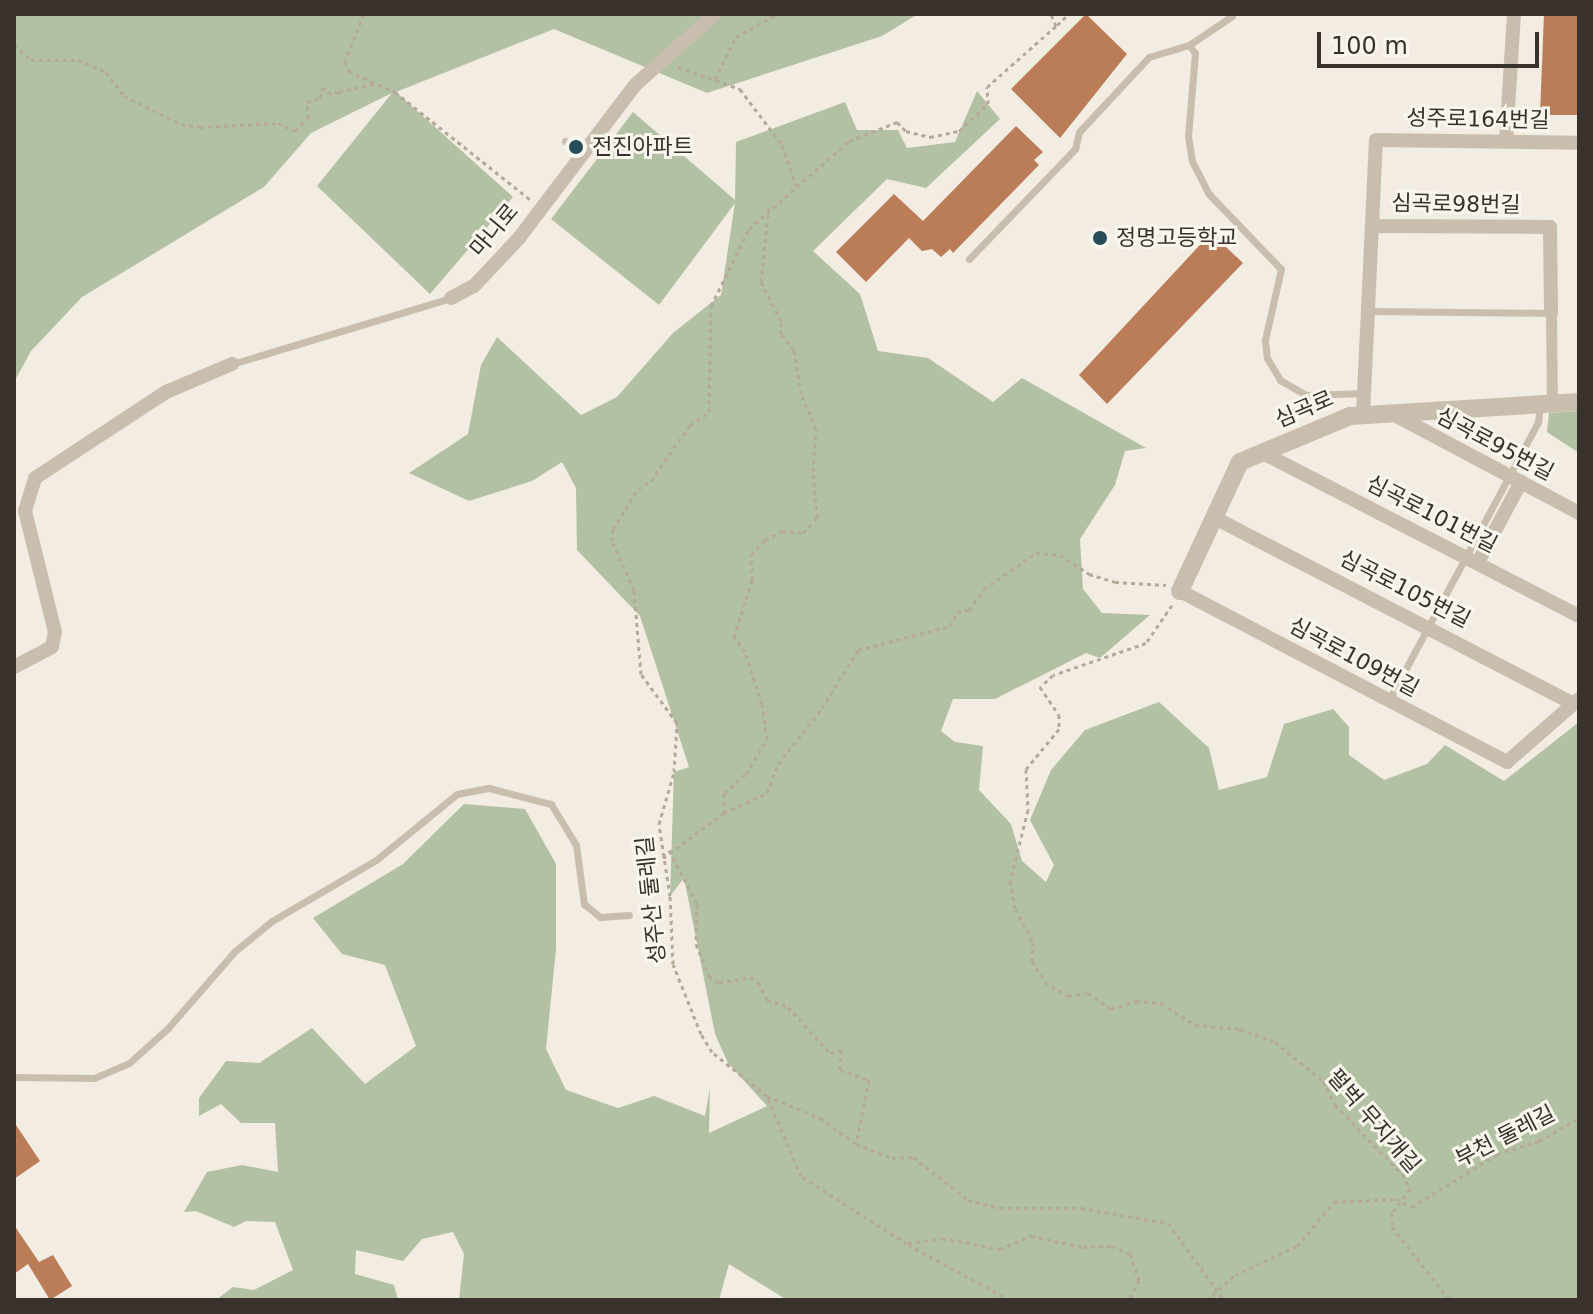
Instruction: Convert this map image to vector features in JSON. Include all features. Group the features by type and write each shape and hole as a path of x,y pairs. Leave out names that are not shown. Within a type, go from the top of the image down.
{"street":[{"name":"마니로","path":"451,298 474,286 541,207 608,116 715,14"},
{"path":"1506,141 1514,14"},
{"name":"성주로164번길","path":"1376,140 1579,143"},
{"name":"심곡로98번길","path":"1363,415 1376,140"},
{"name":"심곡로98번길","path":"1372,226 1550,227 1551,313 1546,404"},
{"path":"14,667 52,647 55,632 25,511 35,478 166,392 232,364"},
{"name":"심곡로","path":"1180,591 1240,462 1363,415 1579,402"},
{"name":"심곡로95번길","path":"1390,413 1579,513"},
{"name":"심곡로101번길","path":"1263,453 1579,616"},
{"path":"1472,559 1515,479"},
{"name":"심곡로105번길","path":"1215,518 1576,702"},
{"name":"심곡로109번길","path":"1180,591 1507,762 1576,702"}],"lane":[{"path":"969,259 1075,149 1079,132 1149,57 1189,45 1232,16"},
{"path":"1189,45 1195,53 1188,136 1198,177 1281,269 1265,340 1267,358 1280,380 1306,395 1364,393"},
{"path":"565,141 581,154"},
{"name":"마니로","path":"232,364 451,298"},
{"path":"1368,311 1551,313"},
{"path":"1515,479 1546,404"},
{"path":"1389,700 1429,625 1472,559"},
{"path":"14,1077 94,1078 129,1063 168,1028 235,951 272,921 376,860 457,794 489,788 551,804 576,845 584,904 600,917 629,915"}],"path":[{"path":"364,14 345,61 349,71 378,83 541,207"},
{"path":"715,79 736,37 777,14"},
{"path":"1051,14 1056,26 1069,14"},
{"name":"성주산 둘레길","path":"1010,1300 907,1244 801,1176 767,1096 712,1052 680,991 659,824 674,772 677,723 641,674 639,612 628,568 612,541 613,529 679,438 709,412 711,306 725,270 769,207 849,141 891,123 930,137 959,131 988,104 987,87 1056,26"},
{"path":"14,45 31,60 78,60 106,72 124,96 181,124 200,127 278,123 295,131 308,118 307,102 320,98 323,87 327,93 378,83"},
{"path":"662,62 740,89 758,107 782,145 796,186"},
{"path":"724,813 724,793 746,774 767,739 765,714 745,652 734,637 748,602 751,555 765,540 782,531 803,533 817,518 813,471 816,429 801,394 794,350 781,334 781,321 761,282 758,265 769,207"},
{"path":"663,858 669,850 724,813 767,793 778,764 858,650 950,626 957,612 969,610 984,589 1036,553 1060,555 1089,574 1115,582 1159,582 1180,591"},
{"name":"펄벅 무지개길","path":"1180,591 1146,643 1053,675 1040,687 1059,715 1059,729 1026,769 1028,810 1010,881 1015,909 1035,956 1032,961 1045,982 1068,996 1088,993 1111,1009 1136,1001 1161,1003 1195,1025 1240,1029 1275,1042 1323,1081 1335,1105 1402,1174 1410,1189 1392,1213 1392,1227 1450,1300"},
{"path":"669,850 682,866 682,881 697,904 696,944 709,976 719,983 750,977 758,982 767,1000 788,1007 830,1053 841,1050 840,1070 869,1080 856,1144"},
{"path":"767,1096 820,1118 856,1144 892,1158 913,1157 968,1200 1000,1208 1081,1208 1168,1223 1224,1300"},
{"name":"부천 둘레길","path":"1207,1300 1215,1290 1297,1246 1334,1202 1396,1199 1400,1204 1412,1207 1433,1198 1497,1154 1539,1141 1579,1118"},
{"path":"907,1244 918,1238 942,1238 1000,1249 1031,1236 1083,1247 1112,1246 1130,1254 1139,1280 1130,1298 1136,1300"}],"green space":[{"path":"14,14 918,14 882,36 707,93 554,29 396,92 513,197 430,294 317,186 392,93 311,133 264,187 82,297 31,351 14,382"},
{"path":"977,91 1000,119 926,188 887,179 813,251 860,294 878,351 928,358 993,402 1022,378 1146,448 1125,451 1115,485 1080,539 1083,589 1102,613 1150,615 1100,658 1086,653 995,699 953,699 941,731 955,742 983,746 979,790 1011,824 1022,861 1046,882 1054,865 1030,820 1051,770 1085,730 1159,702 1209,748 1219,790 1267,777 1284,724 1333,709 1349,727 1349,755 1384,780 1427,764 1445,745 1504,781 1579,722 1579,1300 787,1300 729,1264 719,1300 459,1300 464,1254 453,1232 422,1239 403,1261 356,1250 355,1274 394,1285 398,1300 216,1300 233,1287 254,1290 293,1270 275,1222 246,1221 234,1227 196,1211 184,1212 207,1172 242,1165 278,1172 275,1123 241,1123 221,1104 199,1116 199,1098 226,1061 259,1063 312,1028 365,1084 416,1046 385,965 342,954 313,918 403,864 464,804 525,809 556,864 556,949 546,1049 566,1090 618,1108 654,1096 705,1116 710,1088 709,1133 767,1106 728,1063 715,1034 684,878 670,896 674,772 689,767 640,616 577,550 576,488 562,462 532,481 469,501 409,473 468,434 481,365 497,337 581,415 617,397 673,333 721,295 735,203 659,305 551,219 633,112 735,200 736,142 845,102 857,130 898,130 907,148 955,142"},
{"path":"1579,411 1579,453 1547,432 1549,413"}],"building":[{"path":"1086,14 1127,54 1060,138 1011,89"},
{"path":"1544,14 1579,14 1579,115 1540,115"},
{"path":"1016,126 1043,152 1034,160 1039,165 953,253 950,249 941,257 932,249 922,251 909,238 866,282 836,252 894,194 923,221"},
{"path":"1211,233 1243,263 1107,404 1079,375"},
{"path":"14,1122 40,1161 14,1179"},
{"path":"14,1225 39,1262 53,1255 72,1286 50,1300 28,1264 14,1274"}],"place":[{"name":"전진아파트","path":"576,147"},
{"name":"정명고등학교","path":"1100,238"}]}
